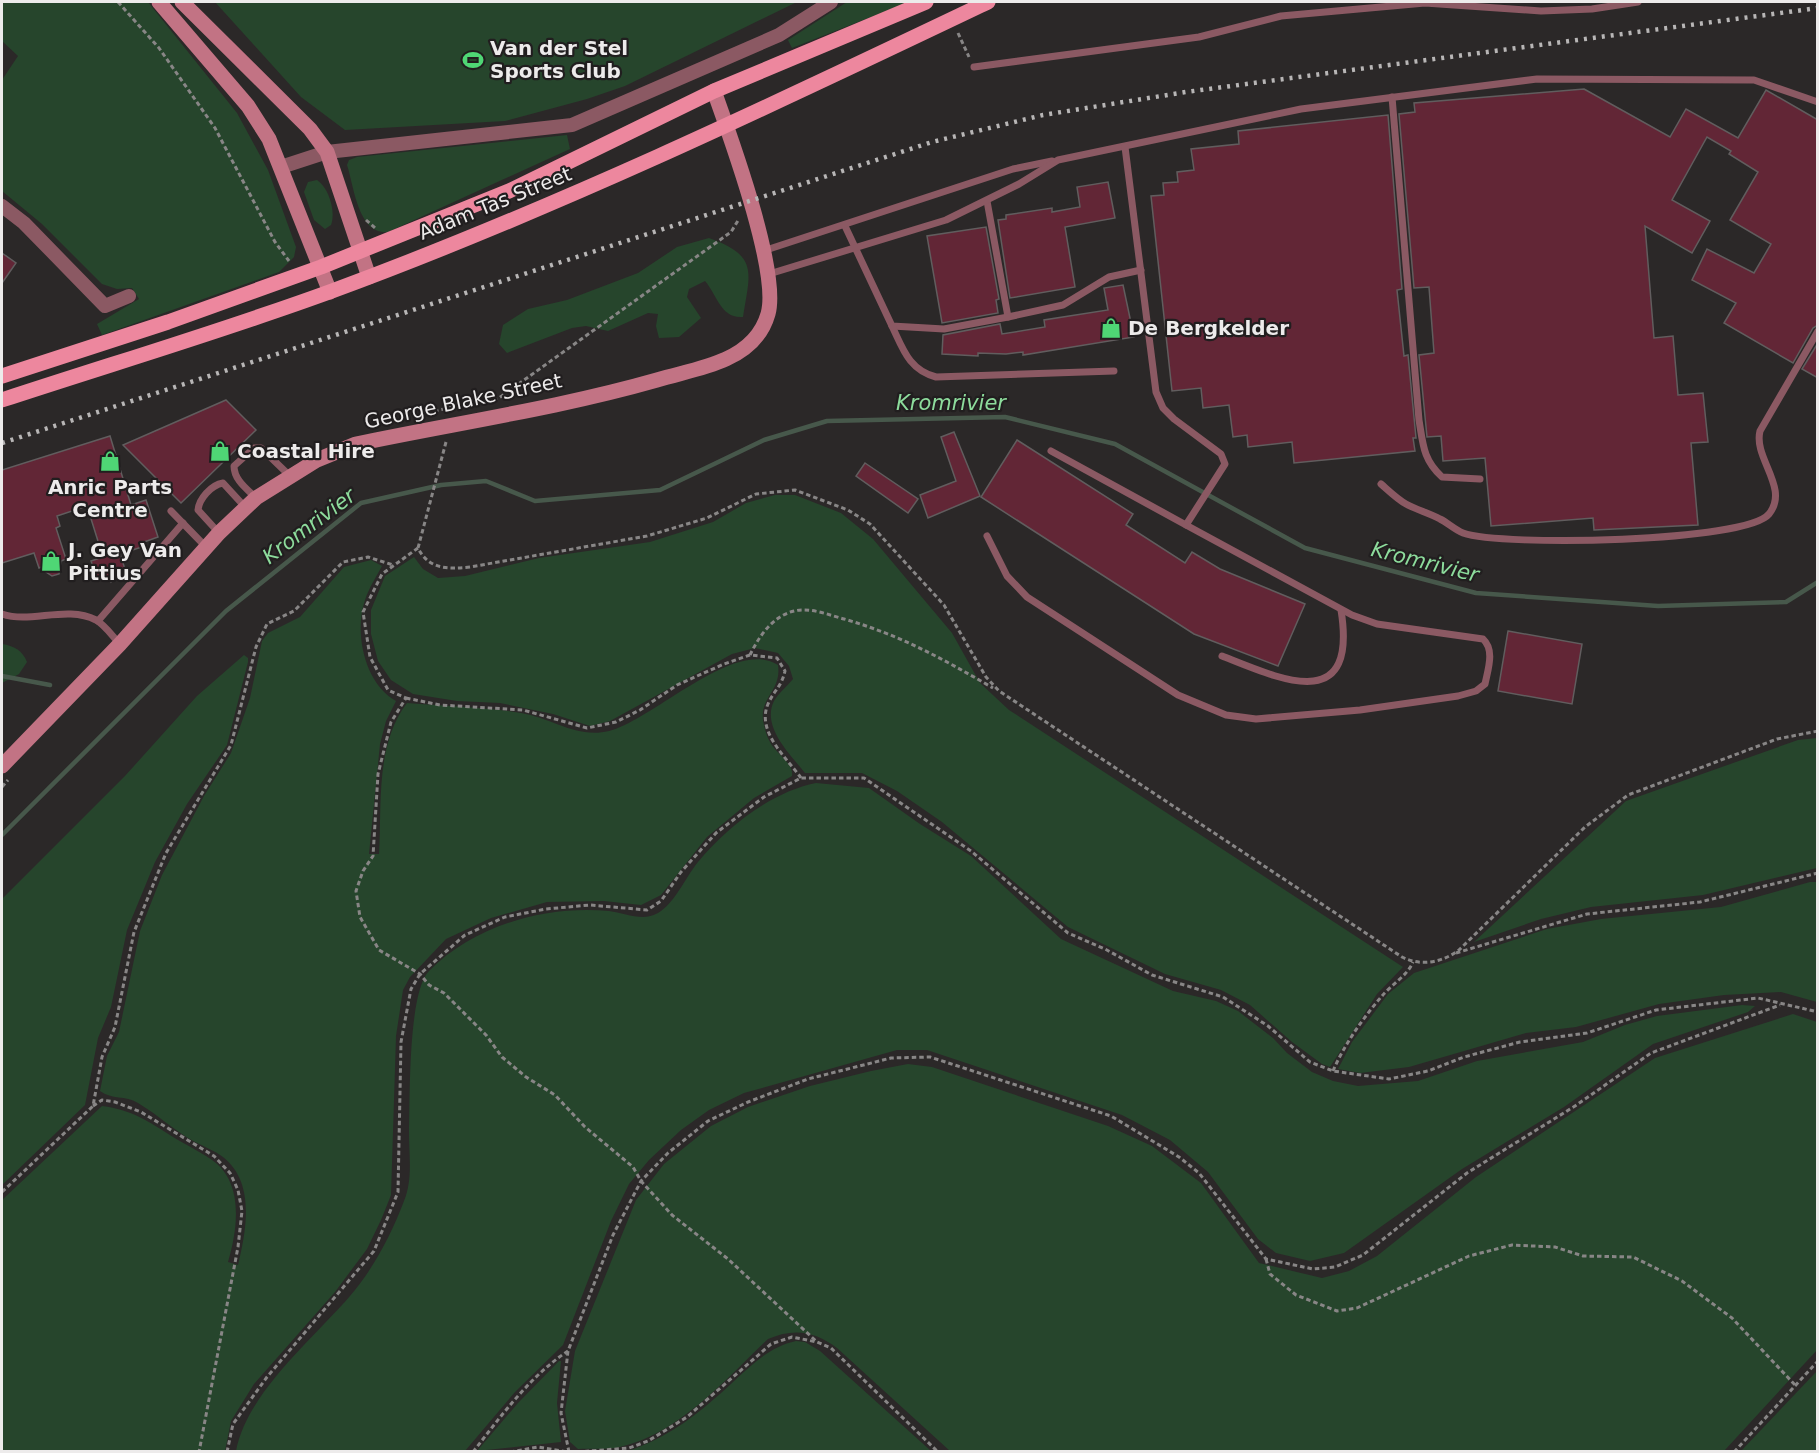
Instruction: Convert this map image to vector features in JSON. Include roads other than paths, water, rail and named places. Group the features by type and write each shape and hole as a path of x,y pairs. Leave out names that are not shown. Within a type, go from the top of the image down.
{"main road":[{"name":"Adam Tas Street","path":"2,376 168,322 321,267 509,191 714,91 926,2"},
{"name":"Adam Tas Street","path":"2,400 330,292 369,277 539,208 727,127 988,2"}],"street":[{"path":"159,2 248,106 268,139 281,166 330,292"},
{"path":"182,2 310,129 327,152 369,277"},
{"path":"281,166 327,152 572,125 779,36 831,2"},
{"name":"George Blake Street","path":"2,765 120,644 219,533 251,503 317,460 356,444 625,389 699,370 727,359 751,342 762,330 771,297 769,274 727,127 714,91"},
{"path":"2,206 24,223 105,306 129,296"}],"lane":[{"path":"974,67 1199,37 1281,16 1425,3 1541,11 1592,9 1638,2"},
{"path":"763,251 1013,169 1301,109 1537,79 1755,80 1818,102"},
{"path":"1392,97 1419,420 1424,450 1428,465 1442,477 1452,480 1480,479"},
{"path":"1125,147 1156,392 1163,408 1221,454 1225,464 1186,525"},
{"path":"769,274 946,220 987,201 1058,160"},
{"path":"987,201 1008,317"},
{"path":"845,225 907,358 915,368 936,377 1114,371"},
{"path":"892,326 944,329 1063,305 1109,277 1141,270"},
{"path":"1381,484 1407,504 1432,514 1464,533 1492,538 1555,542 1675,535 1761,522 1773,508 1775,490 1758,441 1760,431 1818,331"},
{"path":"251,503 236,477 234,466 254,448 261,448 290,476"},
{"path":"987,536 1007,576 1027,597 1178,695 1226,715 1256,719 1360,710 1458,696 1476,691 1485,684 1490,655 1489,648 1483,639 1377,624 1341,610 1051,451"},
{"path":"219,533 198,510 199,502 217,484 223,483 251,503"},
{"path":"171,511 206,547"},
{"path":"98,621 183,523"},
{"path":"1222,656 1283,680 1313,682 1333,670 1340,661 1345,647 1341,610"},
{"path":"2,614 12,618 58,614 98,621 120,644"}],"waterway":[{"name":"Kromrivier","path":"2,835 226,611 361,503 441,485 486,481 535,501 660,490 764,440 827,421 1005,417 1115,444 1305,548 1476,593 1658,606 1786,602 1818,582"},
{"name":"Kromrivier","path":"2,676 50,685"}],"railway":[{"path":"2,443 932,142 1043,115 1186,92 1818,8"}],"place":[{"name":"Van der Stel Sports Club","path":"473,60"},
{"name":"De Bergkelder","path":"1111,328"},
{"name":"Coastal Hire","path":"220,451"},
{"name":"Anric Parts Centre","path":"110,461"},
{"name":"J. Gey Van Pittius","path":"51,561"}]}
